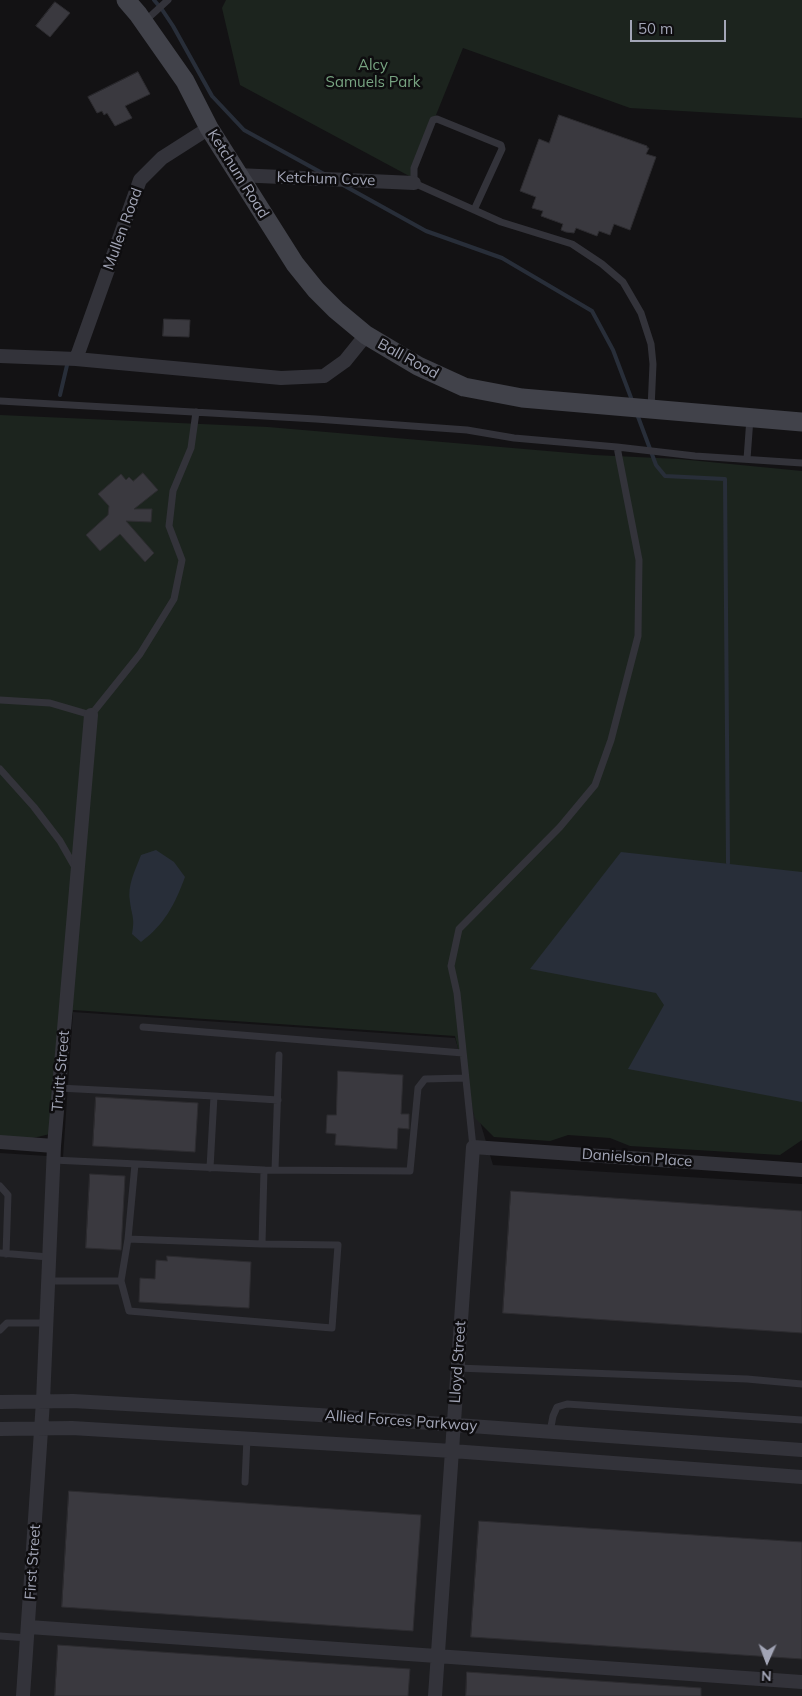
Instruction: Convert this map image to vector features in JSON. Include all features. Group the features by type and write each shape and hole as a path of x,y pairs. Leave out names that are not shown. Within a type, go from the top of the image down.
{"main road":[{"name":"Ketchum Road","path":"126,0 144,22 185,82 209,128 237,175 295,264 316,290 366,335"},
{"name":"Ball Road","path":"366,335 418,366 464,387 522,398 802,422"}],"street":[{"name":"Mullen Road","path":"70,359 140,180 162,158 209,128"},
{"name":"Ketchum Cove","path":"237,175 414,183"},
{"name":"Ball Road","path":"0,356 70,359 281,378 324,376 345,361 366,335"},
{"name":"Truitt Street","path":"41,1427 53,1160 91,715"},
{"path":"0,1142 54,1146"},
{"name":"Danielson Place","path":"472,1147 802,1170"},
{"name":"Lloyd Street","path":"435,1696 472,1147"},
{"name":"Allied Forces Parkway","path":"0,1402 43,1401 310,1414 802,1450"},
{"name":"First Street","path":"23,1696 41,1427"},
{"name":"Allied Forces Parkway","path":"0,1429 72,1428 248,1438 802,1477"},
{"path":"28,1632 438,1656 802,1682"}],"lane":[{"path":"144,22 168,0"},
{"path":"474,210 502,149 501,146 437,118 433,120 414,168 414,183 474,210 501,222 572,244 602,264 623,282 641,313 651,344 653,364 641,409"},
{"path":"0,401 325,419 467,430 514,438 657,450 695,456 802,463"},
{"path":"0,700 50,703 91,715 140,654 174,599 182,560 169,526 173,491 191,448 196,412"},
{"path":"747,459 750,418"},
{"path":"472,1147 463,1053 451,966 459,929 560,827 595,785 611,740 638,636 639,560 617,447"},
{"path":"0,769 34,807 60,841 78,871"},
{"path":"143,1027 463,1053"},
{"path":"275,1170 279,1055"},
{"path":"53,1160 264,1170 410,1172 418,1088 425,1079 465,1078"},
{"path":"59,1088 278,1100"},
{"path":"210,1168 214,1096"},
{"path":"128,1239 338,1245 332,1328 129,1311 121,1281 128,1239 136,1164"},
{"path":"262,1244 264,1170"},
{"path":"0,1186 8,1195 3,1254 49,1256"},
{"path":"48,1281 121,1281"},
{"path":"0,1330 7,1323 47,1323"},
{"path":"457,1368 802,1384"},
{"path":"550,1432 552,1416 556,1407 567,1404 802,1420"},
{"path":"245,1482 248,1438"},
{"path":"0,1636 28,1632"}],"shaded area":[{"path":"156,850 174,862 185,877 163,921 141,942 132,934 133,921 129,896 132,878 141,855"},
{"path":"621,852 802,872 802,1102 628,1069 664,1005 656,993 530,969"},
{"path":"73,1012 455,1038 493,1165 802,1184 802,1696 0,1696 0,1153 63,1157"}],"green space":[{"name":"Alcy Samuels Park","path":"226,0 802,0 802,118 630,108 463,48 411,177 240,85 222,8"},
{"path":"0,415 268,427 594,455 679,459 802,471 802,1140 780,1155 630,1146 610,1138 568,1135 550,1141 494,1137 475,1118 455,1036 73,1010 50,1134 29,1139 0,1137"}],"building":[{"path":"55,2 70,13 50,37 36,26"},
{"path":"138,72 150,94 125,106 132,118 115,126 107,113 104,115 102,111 97,113 88,97"},
{"path":"559,115 647,146 649,148 646,154 656,157 630,230 614,224 610,235 599,231 597,236 576,228 574,233 566,232 561,230 563,224 541,216 543,211 532,208 536,197 520,191 539,139 549,143"},
{"path":"164,319 190,320 189,337 163,336"},
{"path":"143,473 158,490 134,509 152,509 151,522 126,521 154,553 145,562 120,534 100,551 86,535 108,515 109,506 98,494 121,474 126,480 129,477 133,481"},
{"path":"338,1071 403,1075 401,1114 409,1114 409,1129 398,1128 397,1149 335,1145 336,1134 326,1133 327,1115 336,1115"},
{"path":"96,1097 198,1103 195,1152 93,1146"},
{"path":"90,1174 125,1176 121,1250 86,1248"},
{"path":"511,1191 802,1211 802,1333 503,1313"},
{"path":"167,1256 251,1262 249,1308 139,1302 140,1278 155,1279 156,1260 167,1261"},
{"path":"69,1491 421,1515 413,1631 62,1607"},
{"path":"479,1521 802,1542 802,1659 471,1637"},
{"path":"58,1645 410,1669 408,1696 55,1696"},
{"path":"467,1672 701,1688 701,1696 466,1696"}],"waterway":[{"path":"154,0 159,6"},
{"path":"161,8 212,96 244,130 324,174"},
{"path":"343,185 426,231 502,258 592,311 613,350 633,403"},
{"path":"60,395 68,361"},
{"path":"637,414 656,465 665,476 725,479 728,863"}]}
